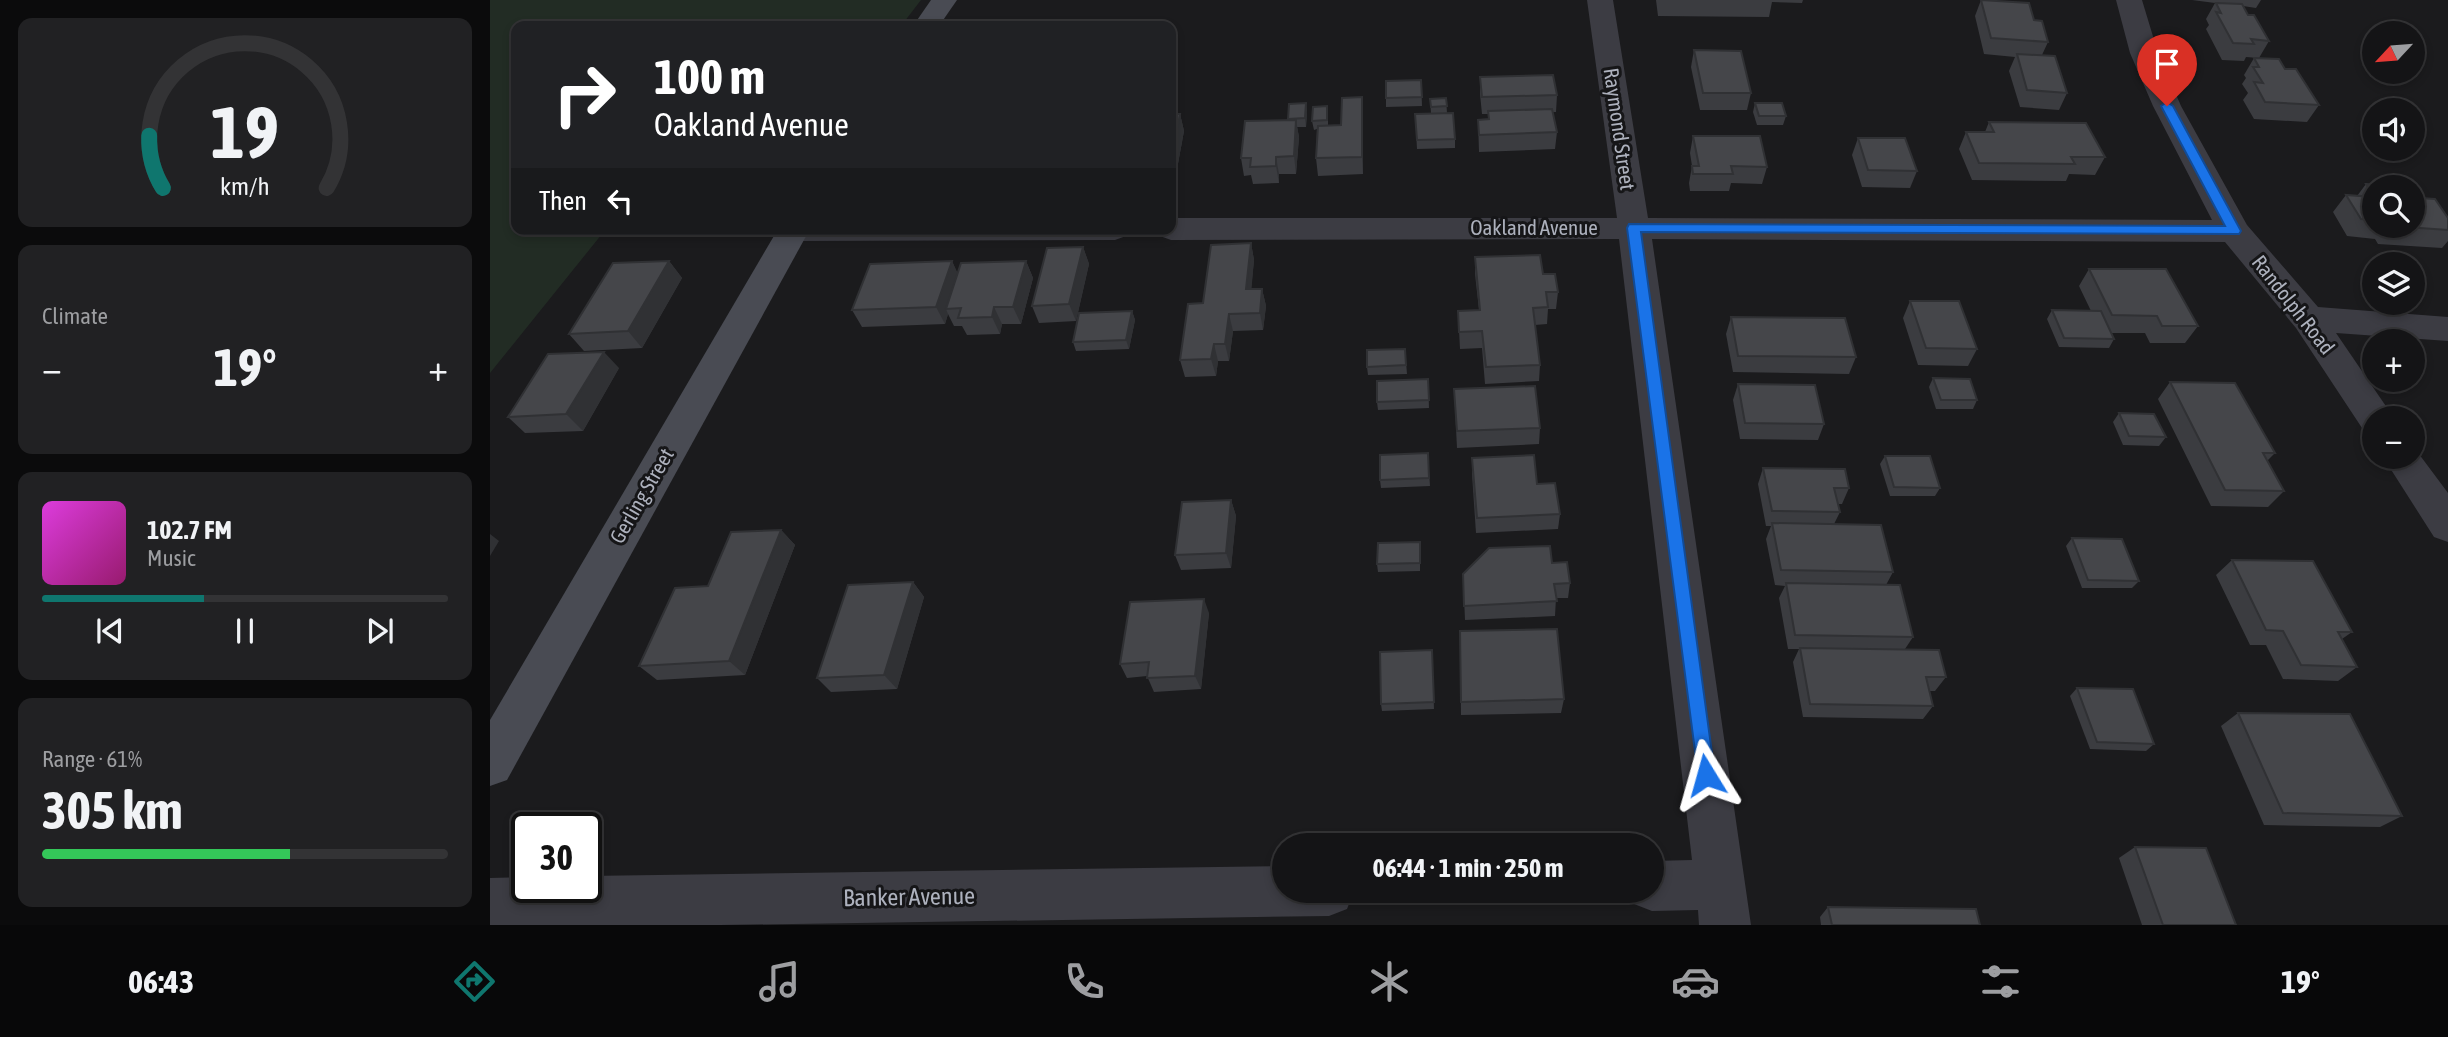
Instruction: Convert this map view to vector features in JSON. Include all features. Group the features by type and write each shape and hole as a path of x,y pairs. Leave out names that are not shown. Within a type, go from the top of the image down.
{"street":[{"path":"929,21 944,0"},
{"name":"Raymond Street","path":"1600,0 1634,228 1723,905"},
{"name":"Randolph Road","path":"2129,0 2144,53 2167,106 2234,231 2308,319 2367,406"},
{"name":"Oakland Avenue","path":"1176,229 2234,231"},
{"name":"Gerling Street","path":"490,764 791,235"},
{"path":"2308,319 2448,330"},
{"path":"2410,469 2448,525"},
{"path":"1664,889 1723,905"},
{"name":"Banker Avenue","path":"490,903 1272,892"}],"shaded area":[{"path":"490,0 921,0 905,21 511,21 511,235 601,235 490,373"}],"building":[{"path":"1981,0 2029,3 2034,20 2042,21 2048,42 1991,38"},
{"path":"2216,3 2242,4 2248,15 2254,15 2269,41 2251,39 2254,44 2233,43 2216,12 2221,13"},
{"path":"1694,50 1741,51 1751,93 1703,93"},
{"path":"2017,54 2055,56 2067,93 2027,90"},
{"path":"2254,58 2279,59 2285,69 2296,69 2319,105 2265,102 2254,82 2263,83 2253,67 2259,67"},
{"path":"1553,75 1557,95 1482,97 1480,77"},
{"path":"1421,80 1422,97 1386,98 1386,81"},
{"path":"1362,97 1362,157 1316,158 1318,126 1341,125 1342,98"},
{"path":"1446,98 1447,106 1431,107 1430,99"},
{"path":"1306,103 1305,118 1288,119 1289,104"},
{"path":"1755,103 1782,103 1786,116 1759,116"},
{"path":"1327,106 1327,120 1312,121 1313,107"},
{"path":"1552,109 1557,132 1479,135 1478,120 1489,119 1488,111"},
{"path":"1453,113 1455,139 1417,140 1415,114"},
{"path":"1176,114 1180,114 1176,135"},
{"path":"1296,120 1294,156 1276,157 1276,166 1250,167 1251,158 1241,158 1245,121"},
{"path":"1989,122 2086,123 2105,157 2071,157 2075,164 1979,163 1966,132 1994,132"},
{"path":"1693,136 1760,136 1767,167 1731,166 1733,174 1693,174 1692,166 1699,166"},
{"path":"1858,138 1905,138 1917,171 1868,170"},
{"path":"2346,195 2362,196 2362,219 2361,219"},
{"path":"2425,198 2435,199 2448,218 2448,230 2425,228"},
{"path":"1251,243 1246,289 1262,289 1260,313 1229,314 1225,344 1214,344 1211,359 1180,360 1188,304 1203,303 1211,245"},
{"path":"1083,247 1069,304 1032,306 1047,248"},
{"path":"1540,255 1543,274 1555,274 1558,292 1546,292 1548,307 1533,308 1540,365 1486,367 1482,331 1459,332 1458,311 1480,310 1475,257"},
{"path":"669,261 628,331 569,334 613,263"},
{"path":"952,261 936,307 852,310 870,264"},
{"path":"1026,261 1013,307 994,307 992,317 958,318 961,308 946,309 961,263"},
{"path":"2089,269 2166,269 2198,326 2162,326 2157,316 2112,315"},
{"path":"1910,301 1959,301 1977,349 1926,348"},
{"path":"2052,310 2101,311 2114,339 2064,338"},
{"path":"1132,311 1126,340 1073,342 1079,313"},
{"path":"1731,317 1845,318 1856,357 1738,356"},
{"path":"1405,349 1406,365 1367,367 1367,350"},
{"path":"604,352 566,414 508,417 548,354"},
{"path":"1933,378 1970,379 1977,400 1941,400"},
{"path":"1428,379 1429,400 1377,402 1377,381"},
{"path":"2170,382 2235,383 2275,453 2263,453 2284,491 2225,490"},
{"path":"1738,384 1815,385 1824,424 1745,423"},
{"path":"1535,386 1540,428 1457,431 1454,389"},
{"path":"2119,413 2154,414 2166,437 2129,436"},
{"path":"1428,453 1429,478 1380,480 1380,455"},
{"path":"1534,455 1537,484 1555,483 1560,514 1477,518 1472,458"},
{"path":"1885,456 1930,456 1940,488 1894,487"},
{"path":"1763,468 1845,469 1849,488 1834,488 1840,512 1772,511"},
{"path":"1231,500 1226,553 1175,555 1182,502"},
{"path":"1772,523 1881,525 1893,572 1781,570"},
{"path":"781,530 729,661 639,666 675,588 708,586 731,532"},
{"path":"2072,538 2122,539 2139,581 2088,580"},
{"path":"1420,542 1420,563 1377,564 1378,543"},
{"path":"1550,546 1552,563 1567,562 1570,583 1554,584 1557,601 1464,606 1463,574 1489,548"},
{"path":"2232,560 2313,561 2352,632 2338,632 2357,667 2301,665 2283,631 2266,630"},
{"path":"913,582 884,675 817,678 848,585"},
{"path":"1786,583 1900,585 1913,637 1795,635"},
{"path":"1204,599 1195,676 1147,678 1149,662 1120,664 1130,602"},
{"path":"1557,629 1564,699 1461,702 1460,631"},
{"path":"1800,648 1939,650 1946,677 1926,677 1933,706 1810,704"},
{"path":"1432,650 1434,702 1381,704 1380,652"},
{"path":"2077,688 2133,689 2154,744 2097,742"},
{"path":"2238,713 2350,714 2402,816 2283,813"},
{"path":"2135,847 2206,848 2236,925 2163,925"},
{"path":"1828,907 1976,909 1980,925 1832,925"}],"route":[{"path":"1706,775 1634,228 2234,231 2167,106"}]}
